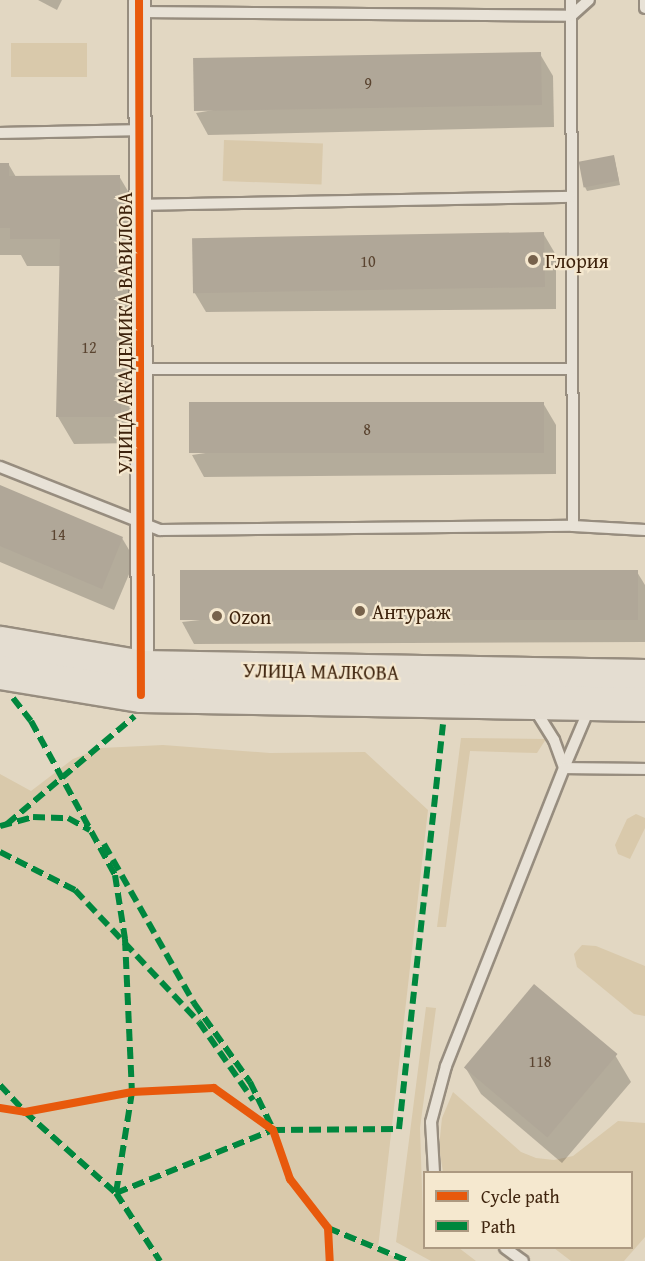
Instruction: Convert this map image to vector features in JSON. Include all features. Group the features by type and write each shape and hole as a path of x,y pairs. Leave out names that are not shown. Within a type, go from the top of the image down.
{"main road":[{"name":"УЛИЦА МАЛКОВА","path":"0,643 141,681 645,676"},
{"name":"УЛИЦА МАЛКОВА","path":"0,672 531,703 645,704"}],"street":[{"name":"УЛИЦА АКАДЕМИКА ВАВИЛОВА","path":"139,6 142,369 141,681"}],"lane":[{"path":"571,0 573,526"},
{"path":"139,6 571,16 589,0"},
{"path":"645,0 645,8"},
{"path":"0,133 140,130"},
{"path":"140,205 570,197"},
{"path":"142,369 572,369"},
{"path":"0,466 141,524 165,530 573,526 645,530"},
{"path":"531,703 554,740 564,768"},
{"path":"434,1171 431,1122 447,1066 564,768 592,703"},
{"path":"564,768 645,769"},
{"path":"506,1249 523,1261"}],"shaded area":[{"path":"11,43 87,43 87,77 11,77"},
{"path":"224,140 323,143 322,184 223,181"},
{"path":"461,738 546,739 537,753 470,751 446,927 437,927"},
{"path":"163,745 270,753 365,752 428,810 378,1248 401,1261 0,1261 0,774 31,791 73,759 101,748"},
{"path":"636,814 645,818 645,828 630,859 618,854 615,845 627,819"},
{"path":"582,945 596,946 645,966 645,1016 634,1014 577,967 574,954"},
{"path":"426,1007 436,1008 420,1128 423,1249 460,1249 476,1261 431,1261 396,1242"},
{"path":"453,1092 521,1152 536,1158 554,1160 573,1156 618,1121 645,1123 645,1237 624,1261 571,1261 555,1249 633,1249 633,1171 443,1171 439,1147 442,1118"}],"building":[{"path":"541,52 542,105 194,111 193,58"},
{"path":"614,155 619,181 584,187 579,162"},
{"path":"0,163 9,163 9,176 120,175 121,417 56,417 60,239 10,239 10,228 0,228"},
{"path":"544,232 545,287 193,293 192,238"},
{"path":"189,402 544,402 544,453 189,453"},
{"path":"0,485 123,537 102,589 0,546"},
{"path":"180,570 638,570 638,620 180,620"},
{"path":"534,984 617,1054 547,1138 464,1067"}],"marked path":[{"path":"13,698 31,721 115,875 125,939 132,1092 116,1193"},
{"path":"7,824 135,716"},
{"path":"116,1193 273,1130 399,1129 443,724"},
{"path":"0,826 33,817 68,818 90,830"},
{"path":"104,844 194,1003 250,1082 271,1125"},
{"path":"0,852 75,890 199,1022 253,1100"},
{"path":"0,1085 25,1112 116,1193 160,1261"},
{"path":"328,1228 408,1261"}],"cycle path":[{"path":"139,0 141,695"},
{"path":"0,1108 25,1112 132,1092 214,1088 273,1130 290,1179 328,1228 330,1261"}],"place":[{"name":"Глория","path":"533,260"},
{"name":"Антураж","path":"360,611"},
{"name":"Ozon","path":"217,616"}]}
